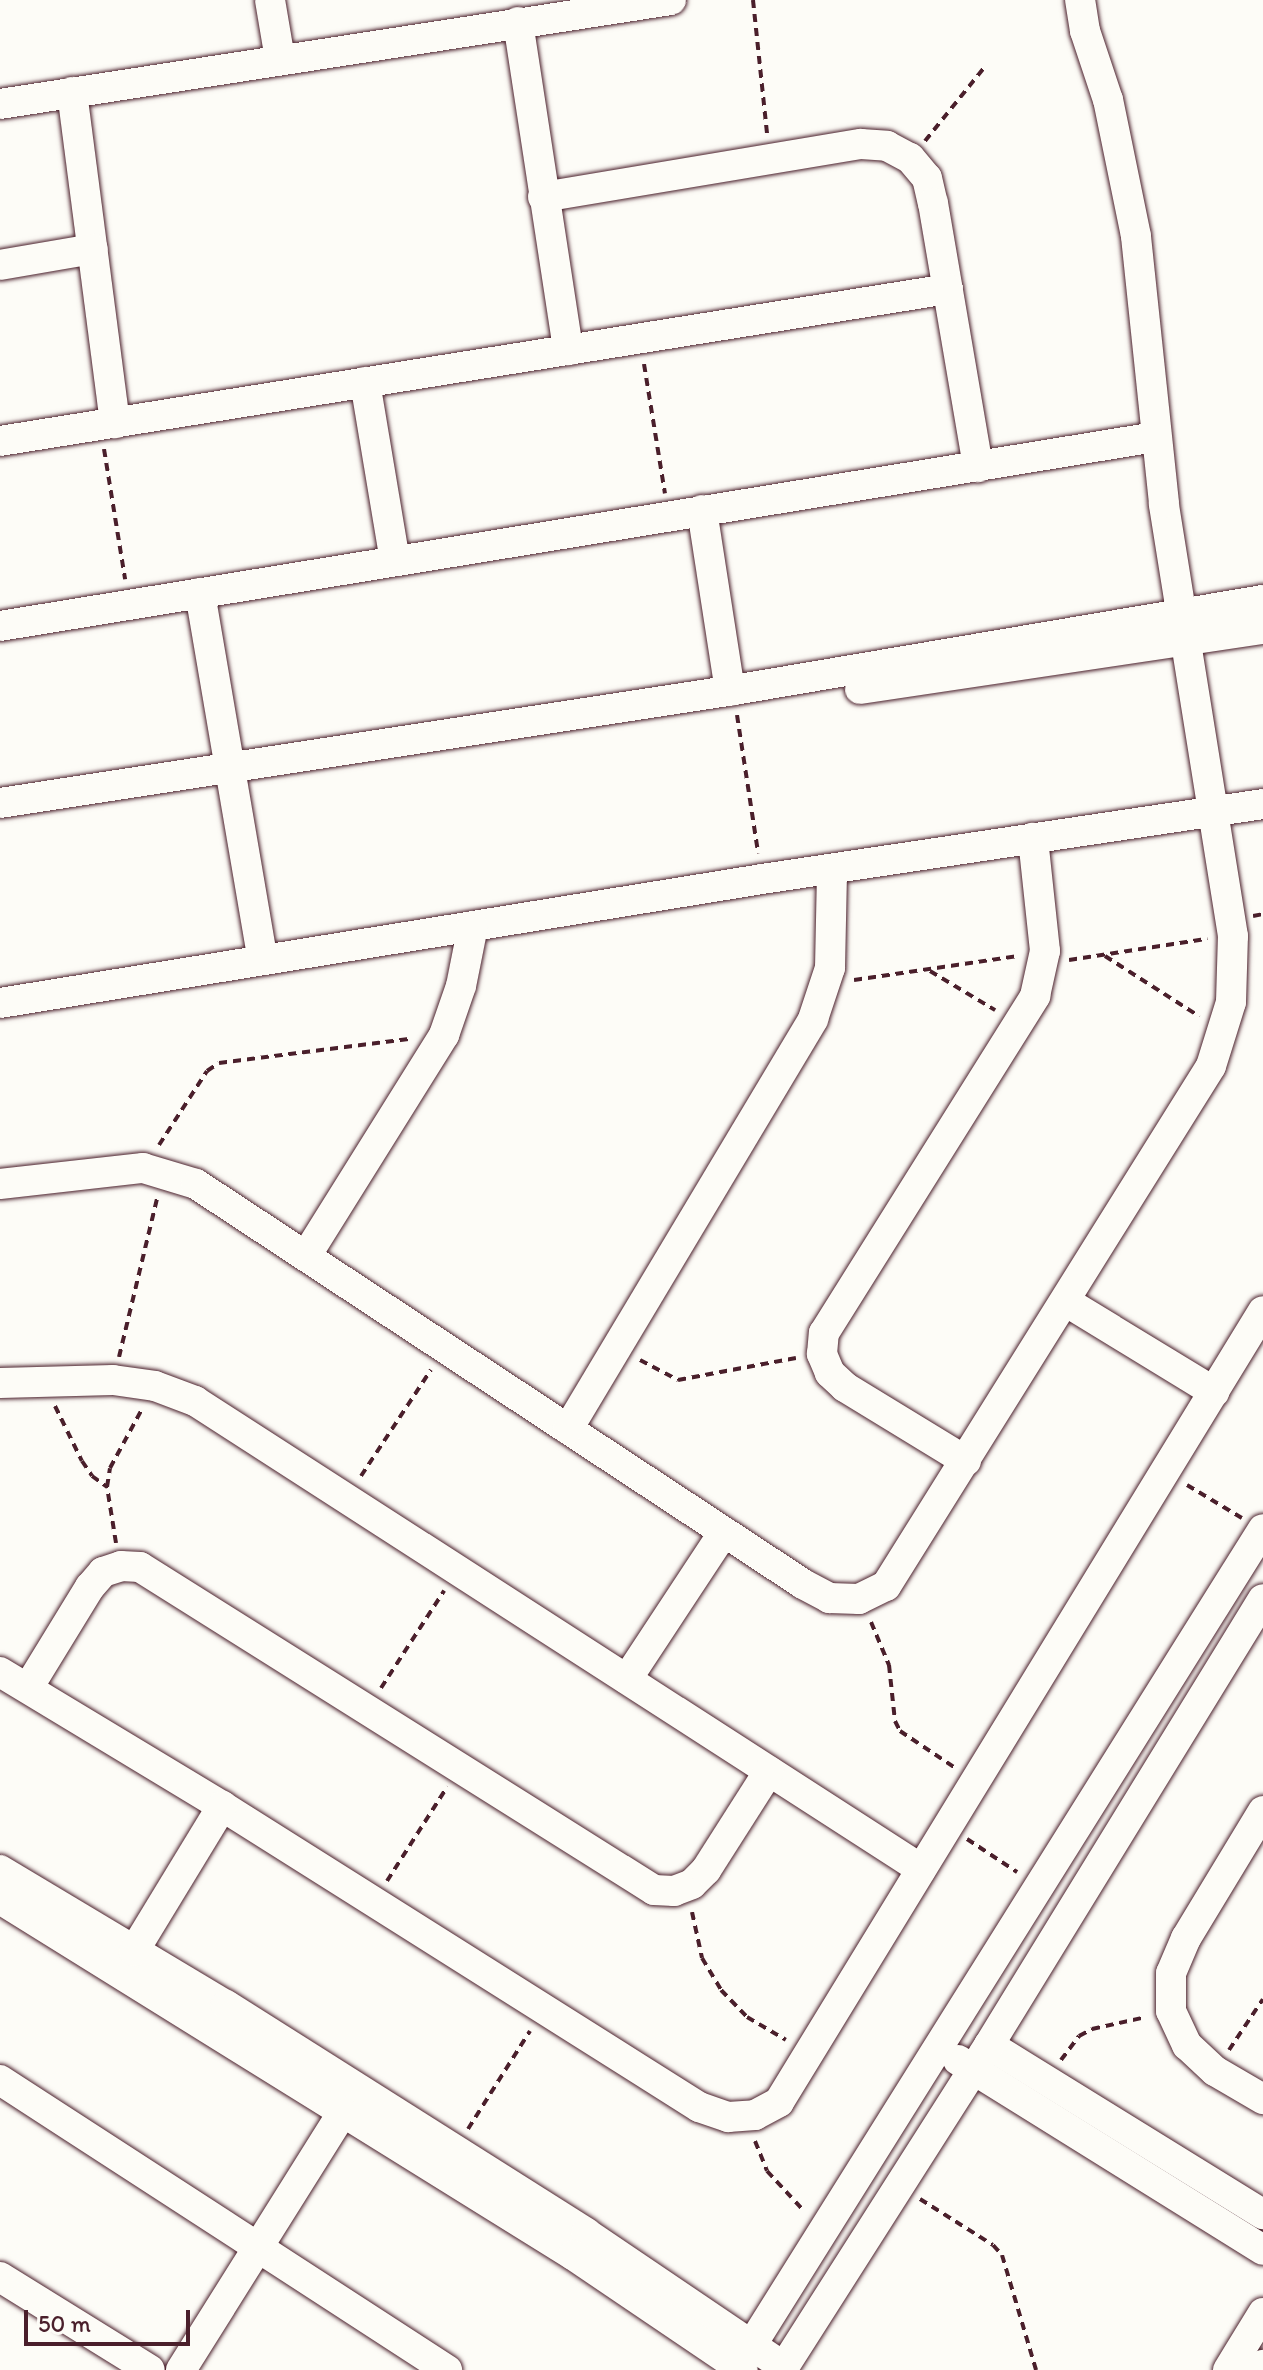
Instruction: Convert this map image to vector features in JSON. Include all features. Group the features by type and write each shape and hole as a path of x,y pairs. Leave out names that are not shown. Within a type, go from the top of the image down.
{"street":[{"path":"270,0 280,59"},
{"path":"0,104 671,0"},
{"path":"0,1184 154,1171 196,1184 829,1598 859,1599 886,1586 1211,1066 1231,1002 1233,936 1216,811 1155,437 1136,236 1108,100 1085,31 1080,0"},
{"path":"518,22 568,350"},
{"path":"72,92 93,249 108,424"},
{"path":"543,197 861,144 887,146 910,158 927,178 978,467"},
{"path":"0,265 93,249"},
{"path":"0,441 948,289"},
{"path":"365,382 395,561"},
{"path":"0,626 1155,437"},
{"path":"702,510 733,699"},
{"path":"200,593 263,960"},
{"path":"0,819 231,776 1186,626 1263,600"},
{"path":"1186,626 1263,629"},
{"path":"0,803 231,776"},
{"path":"0,1003 762,879 1263,804"},
{"path":"966,1461 845,1387 830,1373 822,1354 824,1333 1035,996 1045,958 1033,838"},
{"path":"568,1429 813,1019 826,984 831,948 832,869"},
{"path":"306,1256 444,1035 461,986 473,926"},
{"path":"1065,1301 1214,1392"},
{"path":"0,1672 222,1806 699,2107 728,2117 755,2115 779,2102 1263,1311"},
{"path":"0,1383 113,1380 155,1386 195,1401 921,1869"},
{"path":"742,2363 1263,1530"},
{"path":"627,1679 724,1532"},
{"path":"28,1688 90,1587 103,1572 121,1566 140,1567 654,1890 674,1891 692,1884 706,1870 769,1771"},
{"path":"0,1870 134,1951 343,2112 742,2363 783,2368 981,2057 1263,1599"},
{"path":"134,1951 222,1806"},
{"path":"1263,1811 1186,1938 1171,1973 1171,2011 1187,2045 1215,2071 1263,2099"},
{"path":"1065,1846 1097,1866"},
{"path":"0,1899 219,2017 454,2151 586,2233 742,2363"},
{"path":"940,2049 981,2057 1046,2081 1263,2214"},
{"path":"981,2057 1263,2250"},
{"path":"0,2080 259,2245 408,2359 447,2370"},
{"path":"181,2370 343,2112"},
{"path":"0,2277 150,2370"},
{"path":"1228,2370 1263,2313"},
{"path":"1260,2370 1263,2365"}],"path":[{"path":"753,0 770,159"},
{"path":"910,158 984,68"},
{"path":"640,339 669,515"},
{"path":"108,424 129,605"},
{"path":"733,699 762,879"},
{"path":"826,984 928,970 1103,955 1233,936"},
{"path":"1103,955 1223,1032"},
{"path":"928,970 1018,1024"},
{"path":"113,1380 154,1171 207,1071 219,1063 444,1035"},
{"path":"617,1346 678,1380 822,1354"},
{"path":"346,1497 446,1348"},
{"path":"43,1381 82,1461 92,1476 107,1487"},
{"path":"121,1566 107,1487 110,1468 155,1386"},
{"path":"1165,1471 1263,1530"},
{"path":"367,1710 458,1569"},
{"path":"859,1599 885,1652 895,1721 900,1731 975,1781"},
{"path":"373,1902 459,1768"},
{"path":"947,1826 1039,1886"},
{"path":"692,1884 692,1922 702,1958 721,1990 747,2017 808,2054"},
{"path":"1215,2071 1263,1999"},
{"path":"454,2151 544,2009"},
{"path":"1046,2081 1079,2036 1092,2029 1171,2011"},
{"path":"755,2115 754,2134 767,2171 824,2230"},
{"path":"898,2186 993,2245 1002,2255 1036,2370"}]}
